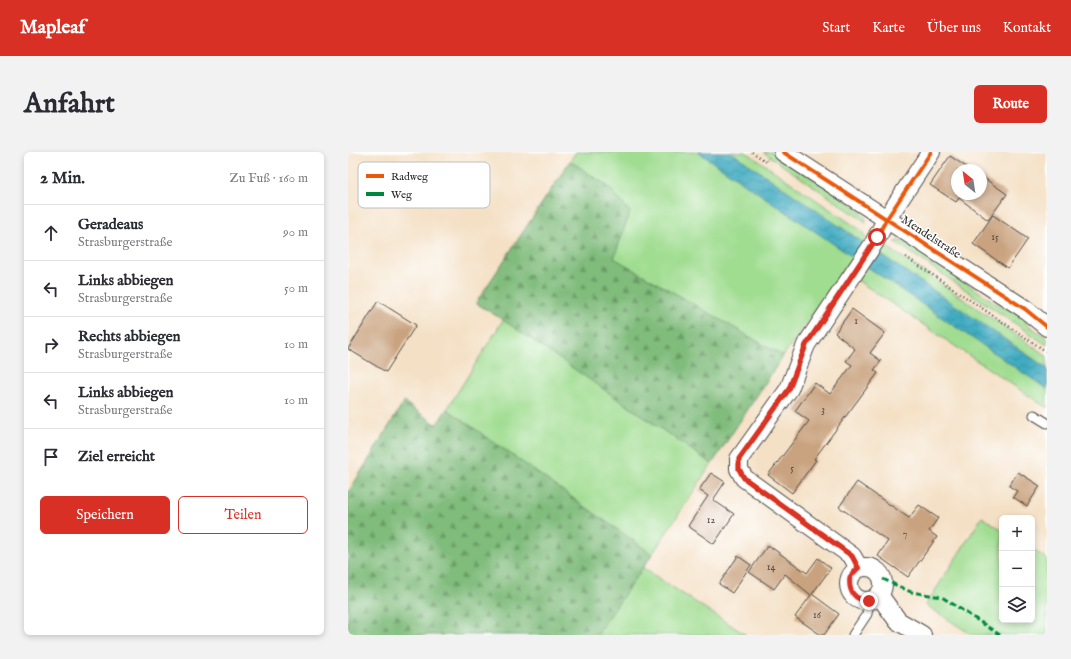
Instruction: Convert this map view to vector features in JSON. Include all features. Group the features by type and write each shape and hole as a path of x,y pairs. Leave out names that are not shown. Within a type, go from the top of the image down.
{"street":[{"name":"Mendelstraße","path":"783,152 1025,309 1047,327"},
{"path":"858,568 852,556 744,478 739,469 739,459 789,389 806,345 874,243 886,220 931,152"},
{"path":"864,566 870,567 880,573 884,584 874,598 863,600 857,598 850,589 850,577 858,568 864,566"},
{"path":"874,598 898,621 922,635"}],"lane":[{"path":"1034,415 1047,423"},
{"path":"853,635 867,614 874,598"}],"green space":[{"path":"576,152 746,152 862,231 866,238 783,356 643,568 746,635 348,635 348,493 404,402 437,425 503,320 476,303"},
{"path":"763,152 774,152 858,209 865,217 866,222"},
{"path":"570,161 608,186 630,212 614,258 783,356 712,464 476,303"},
{"path":"899,240 911,246 1006,310 1010,306 1029,318 1025,323 1047,338 1047,345 895,242"},
{"path":"887,247 1047,356 1047,408 857,280 880,248"},
{"path":"404,402 436,425 447,409 652,554 597,635 348,635 348,493"},
{"path":"982,517 999,528 999,623 1035,623 1035,551 1047,559 1047,635 972,635 926,605"}],"water":[{"path":"698,152 731,152 1047,368 1047,389"}],"building":[{"path":"950,156 962,164 951,164 951,199 930,185"},
{"path":"987,180 1007,194 988,220 962,200 987,200"},
{"path":"993,215 1028,239 1008,268 973,244"},
{"path":"378,301 416,325 386,372 348,349"},
{"path":"852,309 885,333 870,353 881,361 874,370 878,373 814,459 816,460 792,493 768,475 809,421 795,411 815,383 830,394 852,365 846,361 855,349 835,333"},
{"path":"1018,472 1040,486 1027,506 1013,497 1017,491 1009,486"},
{"path":"711,473 725,482 713,500 734,514 714,544 688,526 708,496 699,490"},
{"path":"857,482 909,518 919,505 938,518 929,531 937,537 908,577 878,556 888,541 839,507"},
{"path":"768,545 807,573 818,558 831,568 812,594 839,614 824,635 821,635 795,617 811,595 785,574 774,589 749,572"},
{"path":"738,556 751,565 732,593 719,584"}],"marked path":[{"path":"883,579 911,592 942,597 1000,635"}],"cycle path":[{"path":"783,152 1025,309 1047,327"},
{"path":"859,568 852,556 744,478 739,469 739,459 789,389 806,345 874,243 886,220 931,152"}],"route":[{"path":"869,601 857,598 850,589 850,577 858,568 852,556 744,478 739,469 739,459 789,389 806,345 877,237"}]}
